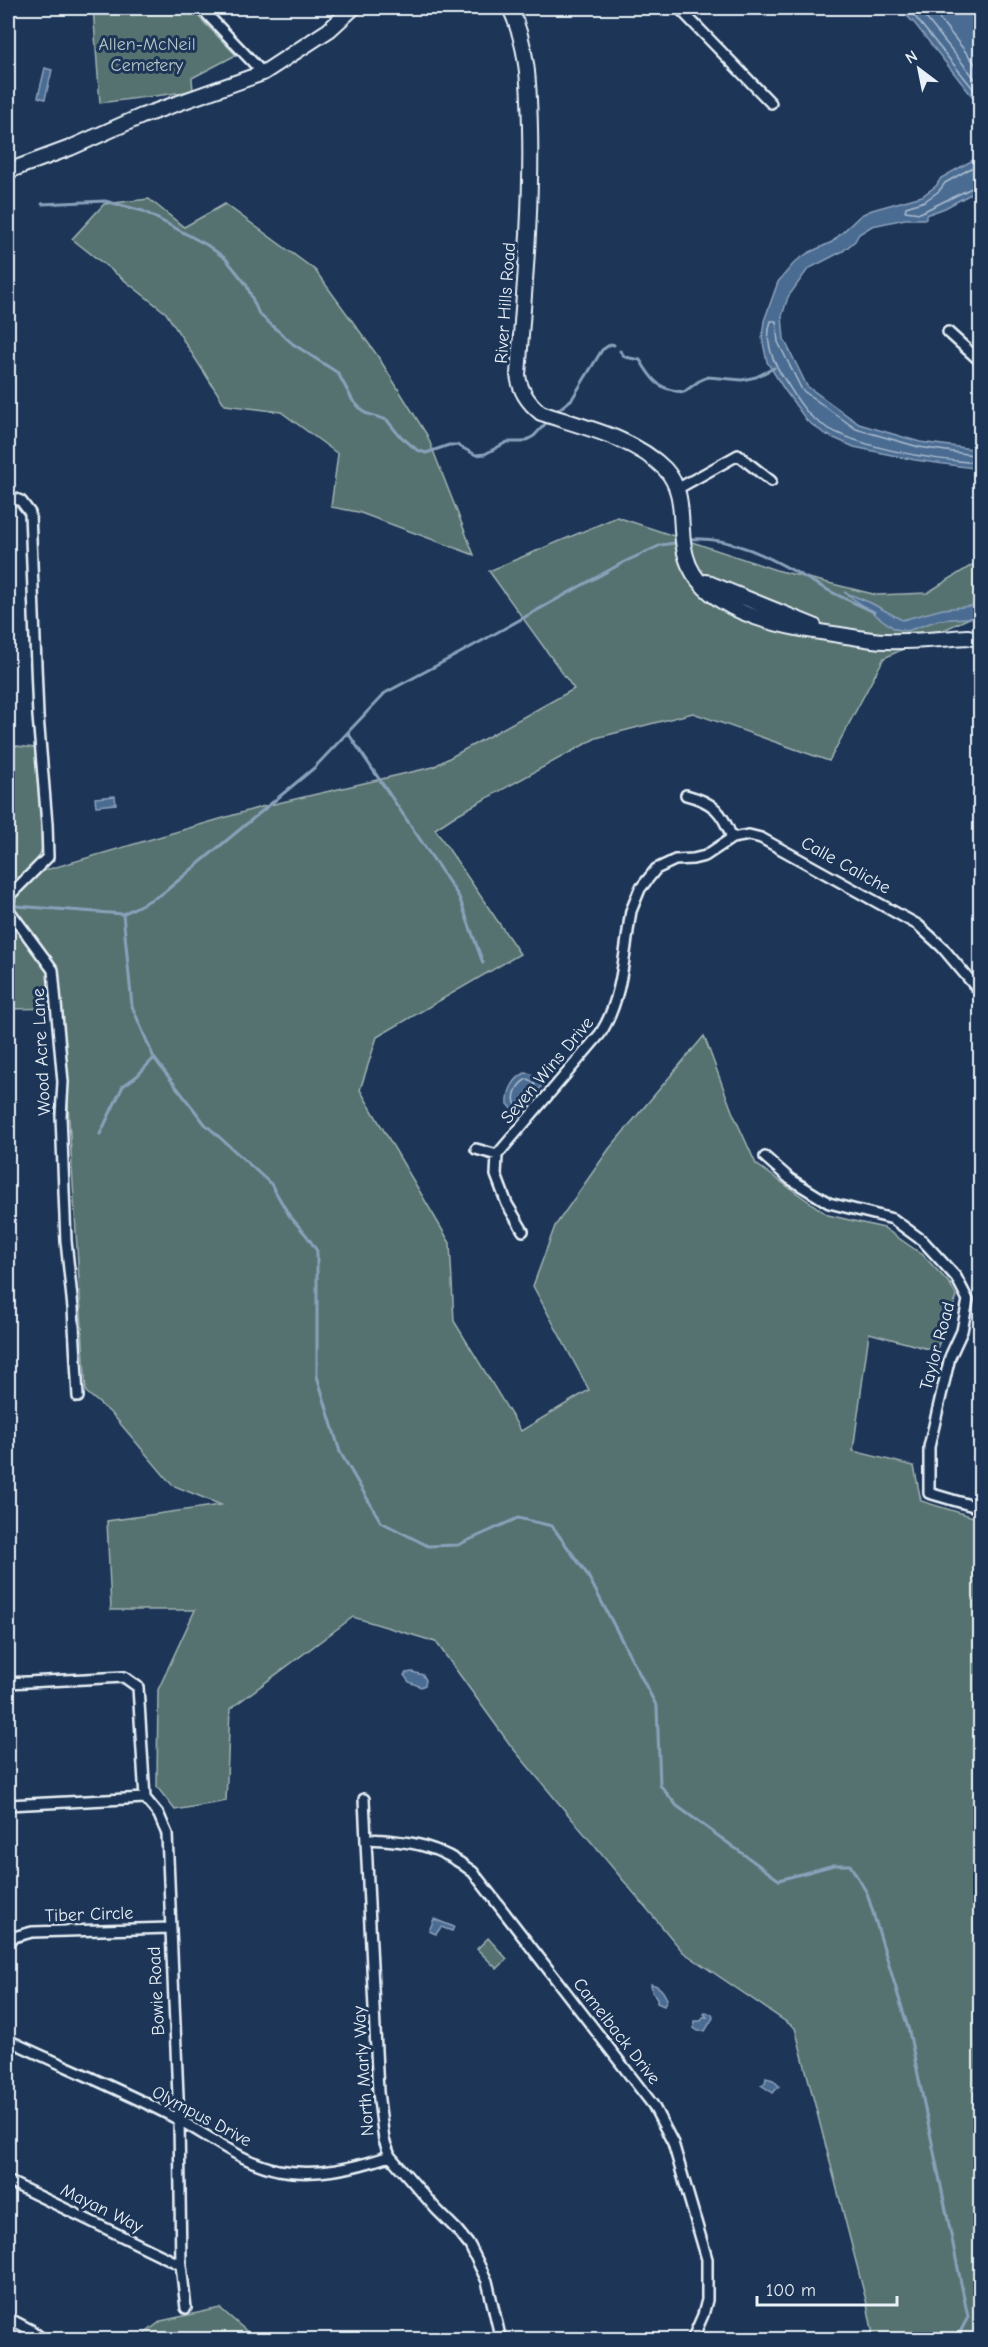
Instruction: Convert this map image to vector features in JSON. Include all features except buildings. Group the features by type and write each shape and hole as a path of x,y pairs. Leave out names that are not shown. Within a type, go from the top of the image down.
{"street":[{"path":"201,8 263,73"},
{"path":"8,171 70,148 142,116 263,73 328,30 352,8"},
{"name":"River Hills Road","path":"510,8 519,27 526,59 531,177 518,375 520,384 532,406 541,413 632,446 664,469 681,499 684,548 689,566 698,579 835,635 882,641 967,637 981,639"},
{"path":"679,8 771,103"},
{"path":"948,332 981,361"},
{"path":"677,489 738,455 771,481"},
{"name":"Wood Acre Lane","path":"8,496 21,501 30,513 38,716 48,846 48,857 10,895 8,909 53,970 63,1082 61,1116 66,1241 74,1308 78,1397"},
{"path":"686,795 714,807 726,822 732,838"},
{"name":"Calle Caliche","path":"732,838 749,835 761,838 903,915 942,947 981,992"},
{"name":"Seven Wins Drive","path":"497,1155 610,1020 617,995 631,911 648,876 664,865 705,855 732,838"},
{"path":"476,1149 497,1155 496,1175 507,1204 523,1231"},
{"name":"Taylor Road","path":"765,1157 790,1179 829,1203 892,1220 923,1241 956,1277 968,1300 962,1331 950,1357 928,1447 929,1493 981,1508"},
{"path":"8,1683 124,1677 132,1681 138,1687 145,1798 8,1805"},
{"name":"Bowie Road","path":"145,1798 159,1815 167,1834 179,2120 181,2265 186,2308"},
{"name":"North Marly Way","path":"364,1799 378,2092 384,2140 390,2156 470,2246 487,2281 501,2340"},
{"name":"Camelback Drive","path":"367,1839 408,1840 421,1844 449,1855 473,1872 653,2105 673,2143 707,2259 706,2300 703,2315 692,2340"},
{"name":"Tiber Circle","path":"10,1938 33,1932 170,1928"},
{"name":"Olympus Drive","path":"8,2040 179,2120 244,2157 277,2170 313,2174 353,2168 390,2156"},
{"name":"Mayan Way","path":"8,2181 181,2265"},
{"path":"8,2319 31,2330 44,2340"}],"green space":[{"name":"Allen-McNeil Cemetery","path":"93,8 190,8 236,55 192,78 193,91 100,103"},
{"path":"149,199 184,227 225,204 315,270 377,355 427,435 474,555 358,512 331,507 338,454 281,412 225,405 166,313 72,239 104,204"},
{"path":"617,517 776,570 877,595 927,593 980,560 980,613 884,658 829,761 693,713 596,738 435,829 520,954 377,1037 360,1090 450,1243 454,1321 521,1431 589,1390 533,1286 555,1226 609,1149 704,1036 732,1111 756,1164 828,1215 884,1228 923,1255 950,1284 957,1297 936,1351 869,1333 853,1451 914,1466 921,1501 980,1519 980,2339 871,2339 873,2335 867,2304 795,2028 683,1952 511,1746 436,1642 353,1617 230,1709 226,1801 175,1810 157,1787 158,1690 195,1610 111,1610 107,1521 221,1505 172,1485 113,1415 86,1392 62,1008 8,1009 8,748 16,746 35,748 43,845 38,860 46,870 261,807 433,767 574,689 489,571"},
{"path":"488,1938 507,1959 497,1969 477,1949"},
{"path":"220,2308 251,2335 251,2339 138,2339 161,2321"}],"water":[{"path":"899,8 980,8 980,106 915,24"},
{"path":"45,68 52,70 45,99 38,97"},
{"path":"980,156 980,189 945,208 926,215 926,219 905,219 872,226 859,234 855,241 843,251 808,269 788,297 782,316 784,339 807,386 859,424 920,442 980,450 980,469 915,460 854,447 825,434 807,421 767,362 762,338 764,321 778,282 795,262 832,242 861,215 922,196 936,186 941,178"},
{"path":"844,592 871,603 902,620 943,609 980,605 980,617 939,620 907,631 895,629"},
{"path":"115,796 116,804 96,806 95,798"},
{"path":"525,1073 538,1078 541,1087 522,1110 515,1112 508,1104 509,1095 514,1082"},
{"path":"412,1672 423,1675 426,1680 425,1685 421,1687 409,1682 404,1675"},
{"path":"434,1919 454,1927 452,1931 441,1927 436,1934 429,1931"},
{"path":"651,1984 659,1987 667,1999 664,2006 657,2003"},
{"path":"705,2013 712,2014 713,2018 705,2031 698,2031 694,2028 694,2021 701,2021 703,2017 707,2017"},
{"path":"766,2078 773,2080 779,2086 773,2093 761,2085 765,2083"}],"waterway":[{"path":"42,204 105,201 143,211 207,245 226,259 246,284 259,314 293,344 338,373 353,401 365,413 387,420 398,434 417,450 426,453 449,445 457,445 476,455 485,454 507,442 523,442 534,436 546,423"},
{"path":"558,410 572,399 602,350 611,344 614,345"},
{"path":"620,351 625,357 640,360 657,383 668,389 684,392 708,377 742,380 756,377 774,368"},
{"path":"688,539 724,542 759,553 874,612"},
{"path":"16,906 123,914 162,894 314,768 385,693 624,562 661,545 675,543"},
{"path":"348,733 459,897 483,963"},
{"path":"123,914 132,1006 154,1058 205,1124 271,1184 289,1215 317,1251 317,1376 340,1452 381,1522 428,1546 458,1545 518,1518 552,1526 587,1574 657,1707 660,1785 677,1806 779,1880 834,1865 850,1865 867,1893 909,2031 968,2317 956,2340"},
{"path":"100,1134 123,1086 137,1076 154,1058"}]}
